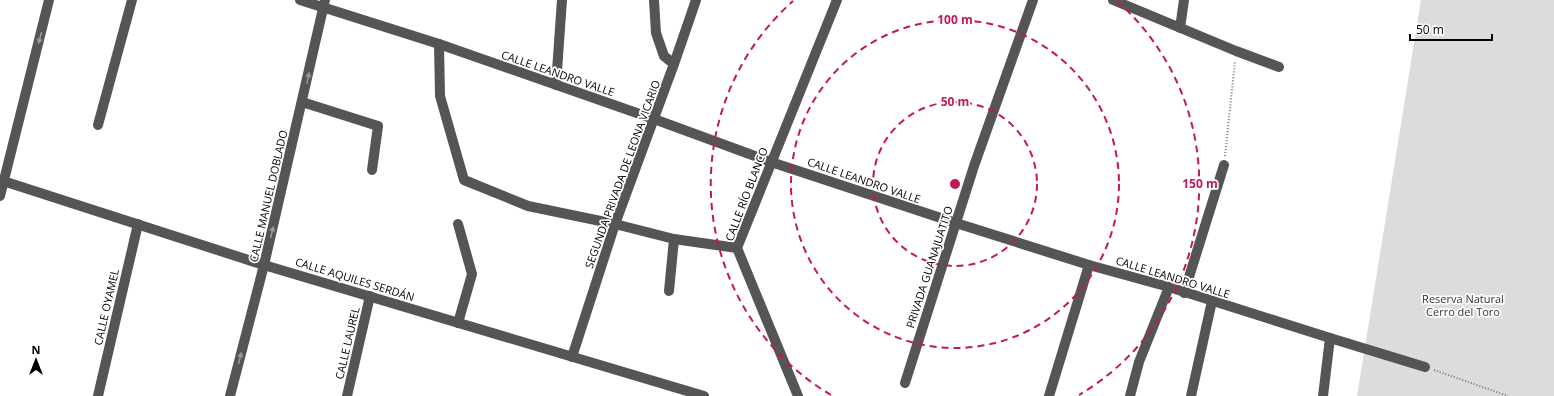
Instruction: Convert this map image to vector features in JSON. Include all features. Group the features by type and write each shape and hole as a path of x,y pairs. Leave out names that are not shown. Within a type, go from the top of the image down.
{"street":[{"path":"0,196 2,181 49,0"},
{"path":"98,125 132,0"},
{"name":"CALLE LEANDRO VALLE","path":"300,0 324,4 556,84 771,162 956,224 1088,265 1169,287 1184,293 1425,367"},
{"path":"556,84 562,0"},
{"path":"654,0 656,32 664,56 674,64"},
{"name":"SEGUNDA PRIVADA DE LEONA VICARIO","path":"572,357 615,224 696,0"},
{"name":"CALLE RÍO BLANCO","path":"798,396 737,248 837,0"},
{"name":"PRIVADA GUANAJUATITO","path":"905,383 974,166 1033,0"},
{"path":"1113,0 1236,51 1279,67"},
{"path":"1180,28 1184,0"},
{"name":"CALLE MANUEL DOBLADO","path":"230,396 264,265 324,4"},
{"path":"439,44 440,96 464,180 528,206 615,224 674,239 737,248"},
{"path":"302,102 378,126 372,170"},
{"path":"1184,293 1224,165"},
{"name":"CALLE AQUILES SERDÁN","path":"2,181 264,265 704,396"},
{"name":"CALLE OYAMEL","path":"98,396 138,224"},
{"path":"458,224 472,274 458,323"},
{"path":"669,290 674,239"},
{"path":"1049,396 1088,265"},
{"path":"1130,396 1139,362 1169,287"},
{"name":"CALLE LAUREL","path":"347,396 370,296"},
{"path":"1191,396 1212,301"},
{"path":"1324,396 1330,338"}],"path":[{"path":"1224,165 1236,51"},
{"path":"1425,367 1508,396"}],"green space":[{"name":"Reserva Natural Cerro del Toro","path":"1421,0 1554,0 1554,396 1357,396"}]}
